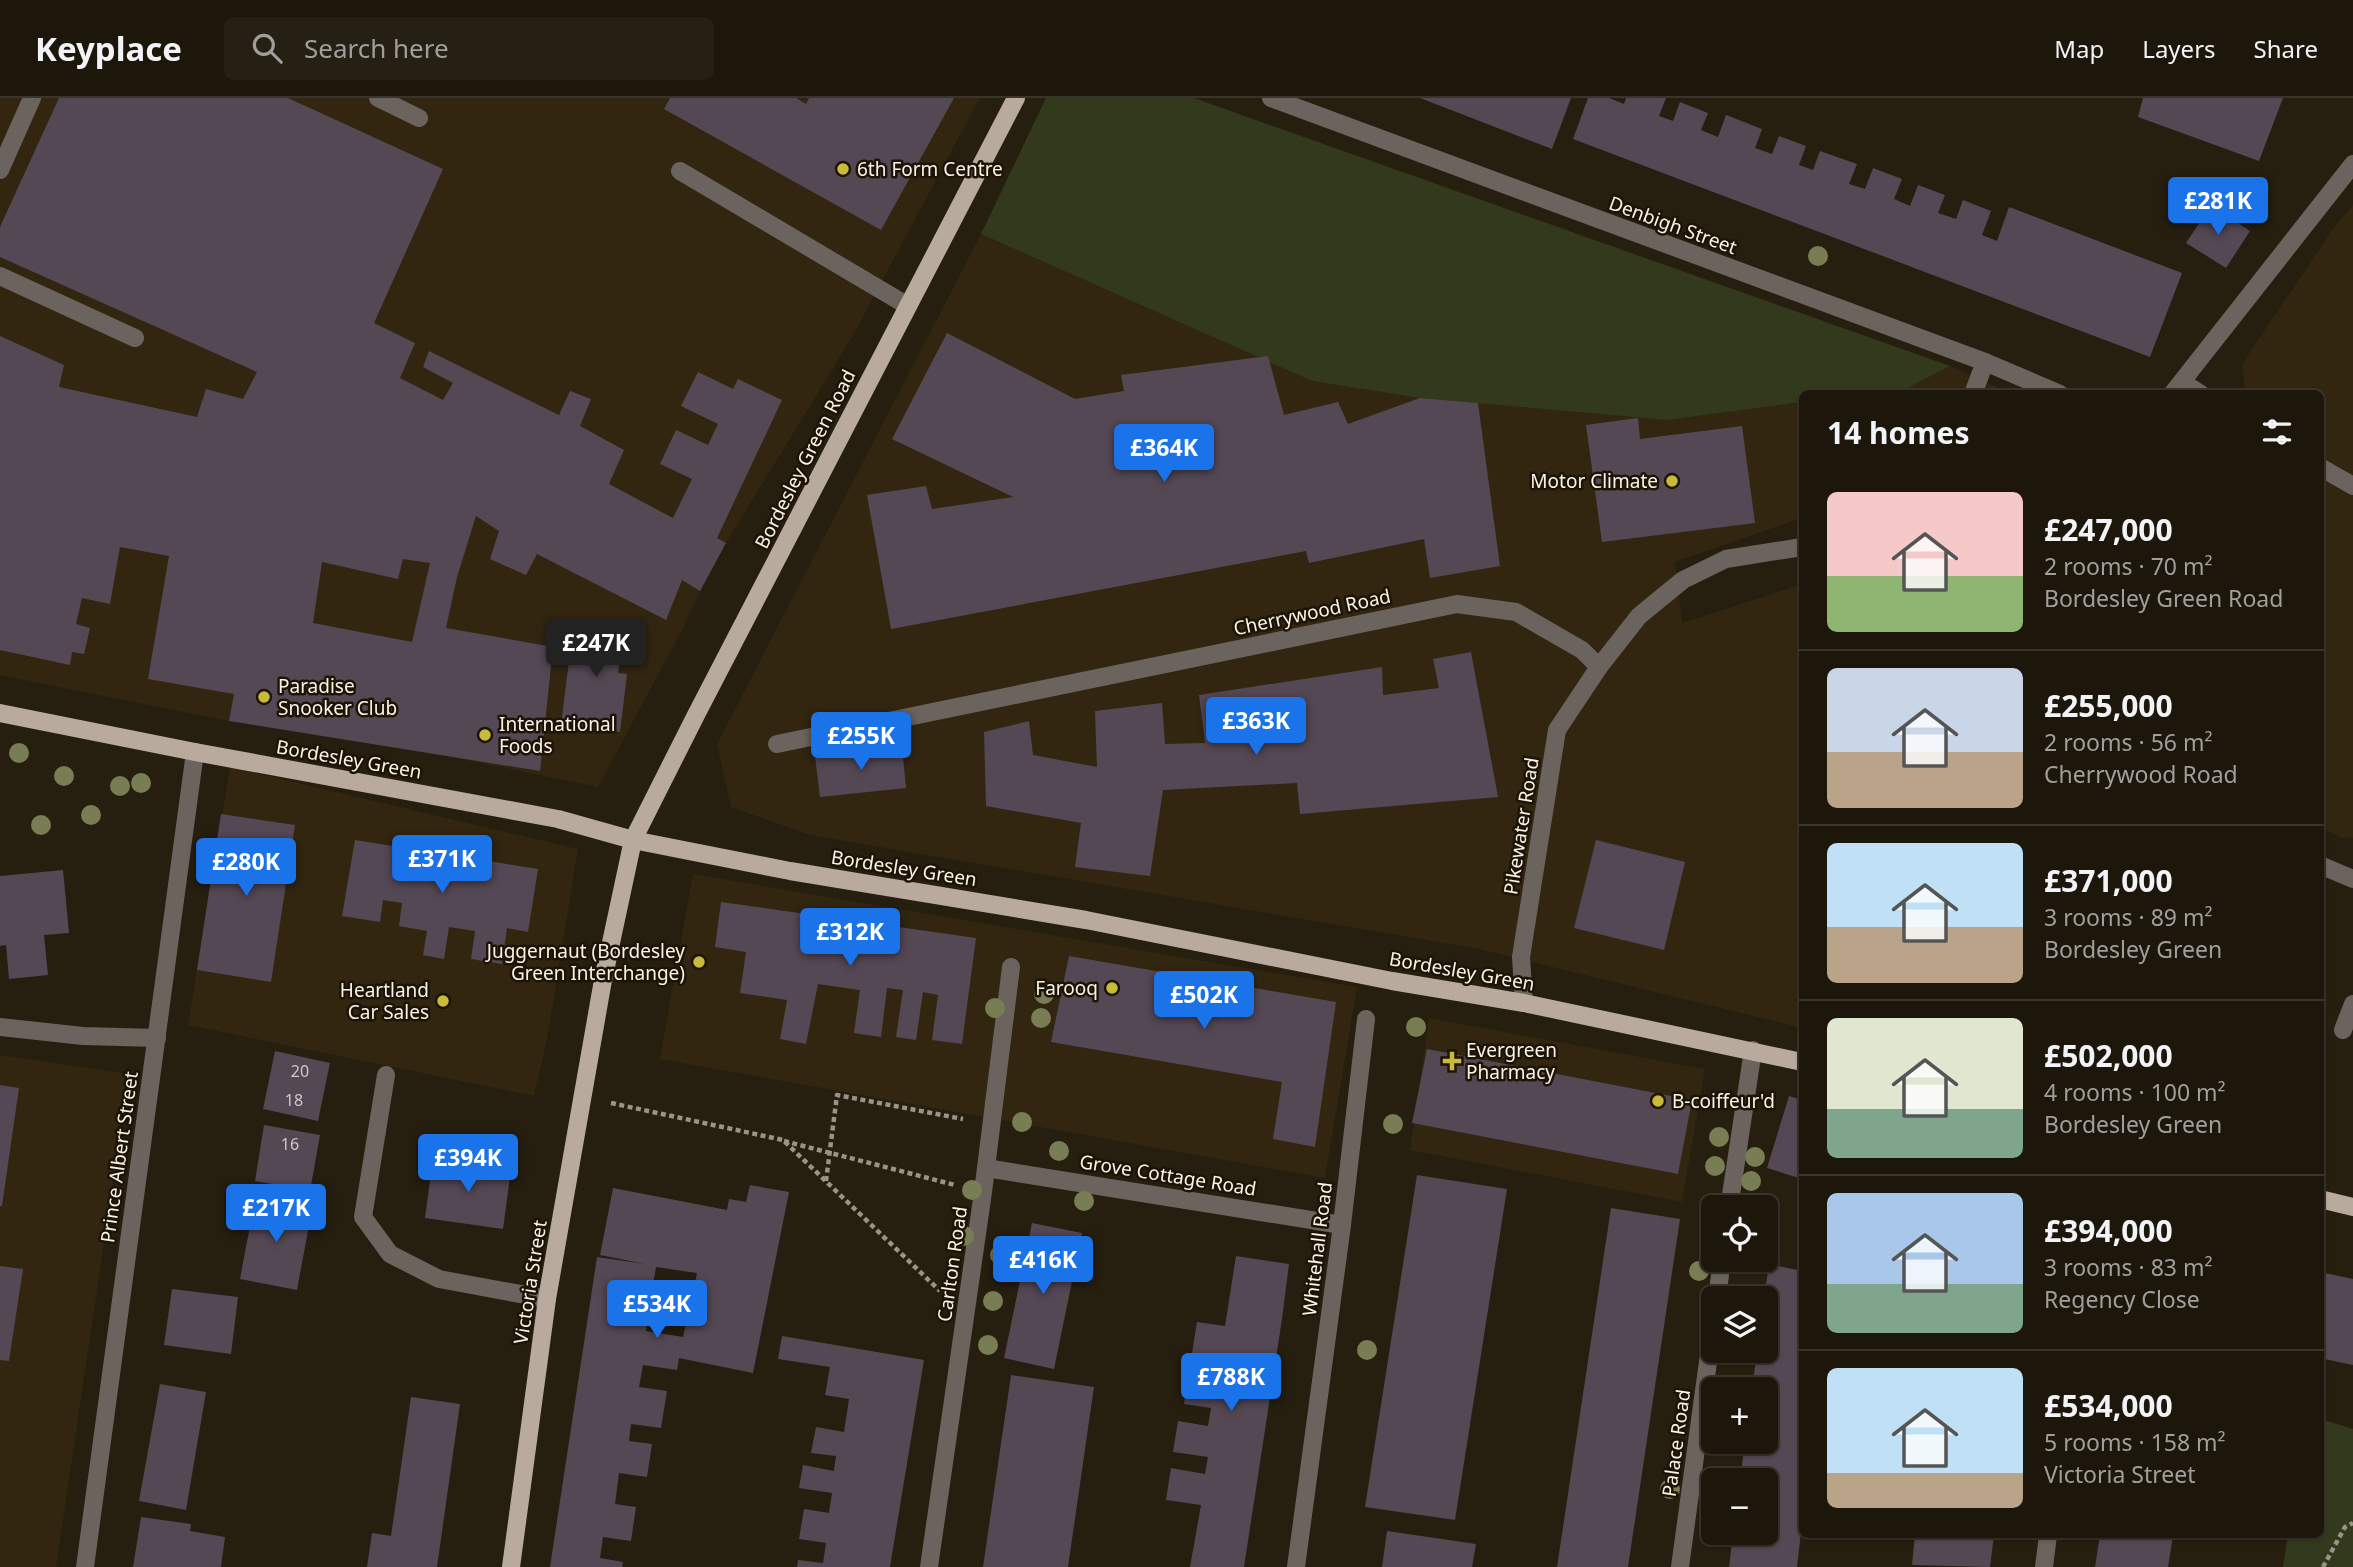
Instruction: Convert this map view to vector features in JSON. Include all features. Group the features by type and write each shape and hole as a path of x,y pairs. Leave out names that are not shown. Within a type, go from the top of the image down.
{"main road":[{"name":"Bordesley Green Road","path":"634,840 1016,98"},
{"name":"Bordesley Green","path":"0,713 558,819 634,840 790,871 1086,920 1392,981 1524,1003 1753,1049 1799,1061"},
{"name":"Victoria Street","path":"511,1567 547,1299 603,980 634,840"},
{"path":"2324,1200 2353,1208"}],"street":[{"path":"0,170 32,98"},
{"path":"378,98 419,118"},
{"name":"Denbigh Street","path":"1271,98 1985,362 2051,390"},
{"path":"2177,388 2353,164"},
{"path":"680,170 908,306"},
{"path":"0,276 135,338"},
{"path":"1974,390 1985,362"},
{"path":"2324,469 2353,486"},
{"path":"1599,667 1639,616 1683,580 1726,559 1799,547"},
{"name":"Cherrywood Road","path":"777,744 1457,604 1516,612 1582,650 1599,667"},
{"name":"Pikewater Road","path":"1524,1003 1521,957 1557,730 1599,667"},
{"name":"Prince Albert Street","path":"85,1567 195,752"},
{"path":"2324,866 2353,879"},
{"name":"Carlton Road","path":"929,1567 983,1192 1011,967"},
{"path":"2343,1030 2353,1004"},
{"name":"Whitehall Road","path":"1296,1567 1342,1225 1366,1019"},
{"path":"0,1027 83,1036 157,1038"},
{"path":"1732,1195 1753,1049"},
{"path":"386,1075 363,1217 390,1254 439,1279 547,1299"},
{"name":"Grove Cottage Road","path":"986,1168 1342,1225"},
{"name":"Palace Road","path":"1680,1567 1708,1363"},
{"path":"2044,1567 2048,1538"}],"path":[{"path":"826,1181 837,1095 992,1124"},
{"path":"583,1097 783,1140 983,1192"},
{"path":"783,1140 966,1316"},
{"path":"2323,1567 2345,1527 2353,1523"}],"shaded area":[{"path":"0,98 980,98 852,337 726,543 598,787 241,714 256,593 229,721 0,675"},
{"path":"2353,205 2353,838 2339,837 2324,829 2324,390 2245,390 2242,364 2335,226"},
{"path":"981,234 1312,381 1420,398 1667,420 1799,402 1799,519 1675,562 1682,623 1799,585 1799,1027 1479,949 810,835 731,807 717,744"},
{"path":"1950,366 2003,390 1898,390 1906,389"},
{"path":"230,767 578,849 547,1040 534,1096 188,1025"},
{"path":"693,874 1357,987 1325,1178 660,1059"},
{"path":"1429,1018 1705,1069 1682,1202 1410,1150"},
{"path":"0,1055 129,1074 56,1567 0,1567"}],"green space":[{"path":"1046,98 1194,98 1950,366 1906,389 1799,390 1799,402 1667,420 1420,398 1312,381 981,234"},
{"path":"2324,1420 2353,1429 2353,1567 2283,1567 2288,1538 2324,1538"}],"building":[{"path":"59,98 288,98 443,169 374,323 415,343 400,378 443,400 453,383 423,367 429,351 559,415 570,391 591,399 580,426 624,450 609,484 673,518 692,479 660,464 676,430 708,445 718,424 681,406 698,372 733,389 738,379 782,400 717,538 726,543 700,591 682,580 666,620 537,554 526,575 490,559 499,531 476,516 457,577 446,628 553,647 540,771 229,721 234,694 148,679 169,556 120,547 110,604 82,598 76,624 90,628 84,654 72,652 70,665 0,650 0,336 64,365 59,387 197,417 206,389 243,399 257,372 0,257 0,227","holes":["403,559 430,563 412,642 313,623 322,562 398,579"]},
{"name":"6th Form Centre","path":"670,98 796,98 806,104 809,98 954,98 881,230 664,109"},
{"path":"1420,98 1571,98 1552,149"},
{"path":"1588,98 1609,98 1624,104 1626,98 1666,98 1659,116 1673,121 1680,102 1708,113 1701,130 1718,137 1726,115 1762,129 1755,148 1772,154 1779,136 1806,146 1799,165 1813,170 1820,151 1857,164 1849,184 1865,189 1873,168 1902,179 1894,199 1910,206 1918,185 1945,195 1938,213 1956,219 1963,200 1991,211 1982,235 1997,241 2009,207 2182,273 2150,357 1573,139"},
{"path":"2143,98 2283,98 2259,161 2138,117"},
{"path":"2211,205 2250,231 2226,268 2186,243"},
{"path":"947,333 1075,399 1124,391 1121,375 1268,356 1284,415 1338,402 1348,424 1420,398 1478,403 1500,566 1430,578 1424,539 1309,563 1306,551 891,629 867,495 926,486 932,509 1013,497 892,439"},
{"name":"Motor Climate","path":"1638,418 1640,439 1742,426 1755,523 1602,542 1586,425"},
{"path":"582,619 624,625 618,673 627,674 620,732 561,725 569,661 577,661"},
{"path":"1471,652 1498,797 1300,814 1297,783 1163,790 1150,876 1075,867 1081,823 986,806 984,732 1029,721 1033,755 1097,767 1095,711 1162,703 1165,744 1205,743 1199,695 1382,667 1383,695 1439,688 1433,659"},
{"path":"902,747 906,788 820,797 815,756"},
{"path":"221,814 295,825 271,982 197,970"},
{"path":"355,840 538,869 528,932 507,928 502,964 471,959 475,931 449,927 444,959 423,955 427,931 399,926 402,903 383,900 380,922 342,916"},
{"path":"1596,840 1685,862 1664,950 1574,928"},
{"path":"63,870 69,933 44,935 48,975 9,979 6,945 0,946 0,876"},
{"path":"721,902 976,938 962,1044 932,1040 938,995 923,992 916,1040 896,1037 903,990 887,988 881,1037 854,1033 860,990 818,984 806,1044 780,1039 787,1000 740,993 746,952 715,947"},
{"path":"1069,956 1336,1002 1315,1147 1273,1139 1282,1082 1051,1042"},
{"path":"1427,1049 1692,1100 1678,1174 1412,1123"},
{"path":"275,1051 330,1063 318,1121 263,1109"},
{"path":"0,1085 19,1088 2,1206 0,1206"},
{"path":"1789,1096 1799,1099 1799,1178 1767,1168"},
{"path":"264,1125 320,1135 310,1191 255,1181"},
{"path":"433,1158 511,1169 503,1229 425,1218"},
{"path":"1417,1175 1507,1189 1455,1520 1365,1507"},
{"path":"750,1185 789,1192 753,1373 679,1358 677,1370 643,1365 639,1387 667,1391 661,1428 631,1424 629,1441 652,1444 647,1477 619,1473 615,1504 636,1507 631,1541 603,1537 600,1558 623,1562 622,1567 550,1567 597,1257 645,1264 600,1255 613,1188 727,1210 729,1199 746,1202","holes":["656,1267 697,1273 683,1337 646,1331 649,1312 674,1316 678,1289 653,1285"]},
{"path":"255,1199 312,1209 297,1290 240,1279"},
{"path":"1611,1208 1680,1219 1628,1567 1557,1567"},
{"path":"1032,1223 1082,1233 1054,1369 1004,1358"},
{"path":"1236,1256 1289,1264 1282,1319 1244,1567 1190,1567 1201,1505 1166,1500 1171,1468 1205,1474 1208,1457 1173,1452 1178,1421 1208,1426 1211,1408 1184,1404 1189,1367 1219,1371 1221,1357 1192,1353 1197,1322 1225,1326"},
{"path":"0,1266 23,1269 9,1361 0,1360"},
{"path":"1778,1266 1799,1270 1800,1538 1797,1567 1729,1567 1732,1545 1778,1545 1778,1468 1742,1468 1743,1454 1778,1454 1778,1377 1754,1377 1755,1363 1778,1363 1778,1286 1766,1286 1768,1272 1778,1272"},
{"path":"2324,1273 2353,1279 2353,1365 2324,1359"},
{"path":"172,1289 238,1297 231,1354 164,1345"},
{"path":"782,1336 924,1360 890,1567 797,1567 798,1560 823,1563 826,1543 799,1539 804,1509 829,1513 832,1493 799,1488 803,1465 834,1471 836,1456 811,1453 816,1427 844,1432 849,1399 825,1395 830,1367 778,1359"},
{"path":"1011,1375 1094,1387 1068,1567 983,1567"},
{"path":"160,1384 206,1392 186,1510 139,1501"},
{"path":"411,1397 460,1404 437,1567 367,1567 372,1533 391,1536"},
{"path":"141,1517 191,1524 190,1531 225,1537 221,1567 133,1567"},
{"path":"1387,1531 1476,1544 1472,1567 1382,1567"},
{"path":"1915,1538 1994,1538 1990,1567 1912,1565"},
{"path":"2100,1538 2173,1538 2168,1567 2095,1567"}],"place":[{"name":"6th Form Centre","path":"843,169"},
{"name":"Motor Climate","path":"1672,481"},
{"name":"Paradise Snooker Club","path":"264,697"},
{"name":"International Foods","path":"485,735"},
{"name":"Juggernaut (Bordesley Green Interchange)","path":"699,962"},
{"name":"Farooq","path":"1112,988"},
{"name":"Heartland Car Sales","path":"443,1001"},
{"name":"Evergreen Pharmacy","path":"1452,1061"},
{"name":"B-coiffeur'd","path":"1658,1101"}]}
